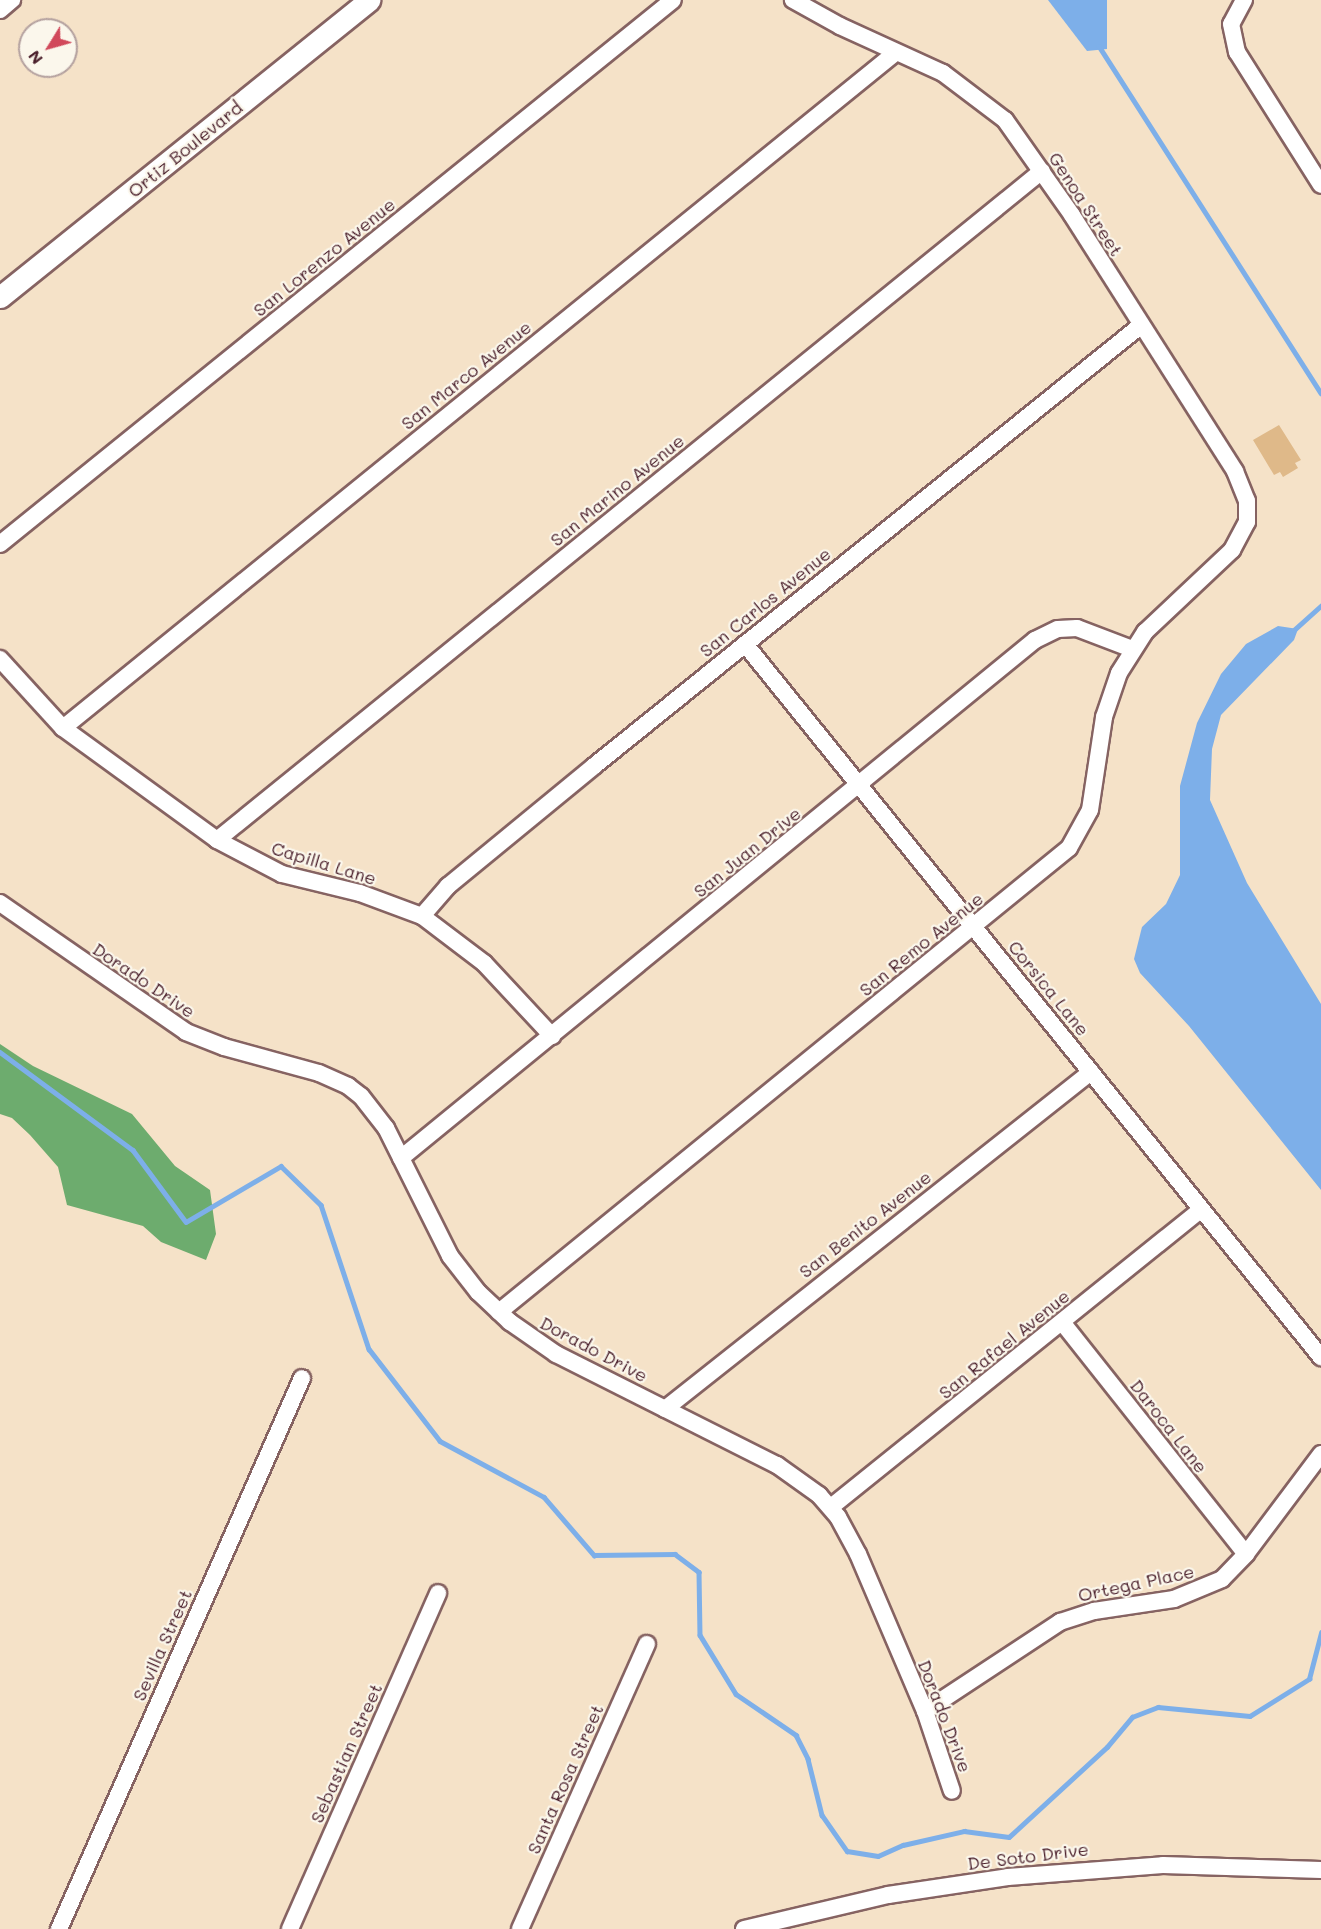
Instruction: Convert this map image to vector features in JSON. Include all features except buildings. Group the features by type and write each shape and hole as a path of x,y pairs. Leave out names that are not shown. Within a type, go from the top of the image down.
{"street":[{"path":"0,10 12,0"},
{"name":"Ortiz Boulevard","path":"0,297 369,0"},
{"name":"San Lorenzo Avenue","path":"0,544 673,0"},
{"name":"Genoa Street","path":"793,0 895,53 943,73 980,97 1005,120 1042,171 1235,471 1247,501 1247,522"},
{"path":"1244,0 1232,24 1237,52 1321,185"},
{"name":"San Marco Avenue","path":"63,728 895,53"},
{"name":"San Marino Avenue","path":"218,840 1042,171"},
{"name":"San Carlos Avenue","path":"422,916 448,886 1140,326"},
{"name":"San Remo Avenue","path":"498,1312 1061,857 1083,829 1093,799 1107,704 1132,649 1158,619 1226,557 1247,522"},
{"name":"San Juan Drive","path":"401,1158 1047,633 1064,628 1084,629 1132,649"},
{"name":"Corsica Lane","path":"745,644 1321,1356"},
{"name":"Capilla Lane","path":"0,659 63,728 218,840 282,874 360,893 422,916 484,963 552,1036"},
{"name":"Dorado Drive","path":"0,903 186,1032 224,1047 311,1070 348,1086 374,1110 450,1256 498,1312 539,1344 777,1465 831,1507 852,1542 925,1711 952,1791"},
{"name":"San Benito Avenue","path":"665,1409 1091,1072"},
{"name":"San Rafael Avenue","path":"831,1507 1201,1209"},
{"name":"Daroca Lane","path":"1062,1322 1246,1554"},
{"name":"Sevilla Street","path":"59,1929 303,1378"},
{"name":"Ortega Place","path":"925,1711 1043,1631 1094,1611 1194,1593 1222,1579 1246,1554 1321,1454"},
{"name":"Sebastian Street","path":"290,1929 438,1593"},
{"name":"Santa Rosa Street","path":"520,1929 647,1644"},
{"name":"De Soto Drive","path":"744,1929 888,1895 1008,1877 1163,1864 1321,1870"}],"green space":[{"path":"0,1044 33,1066 132,1114 175,1166 210,1190 216,1234 206,1260 161,1242 143,1226 67,1205 58,1167 12,1118 0,1114"}],"water":[{"path":"1048,0 1107,0 1107,49 1087,51"},
{"path":"1278,626 1298,629 1294,640 1221,715 1212,749 1210,800 1247,883 1321,1004 1321,1190 1189,1026 1140,973 1134,959 1142,927 1166,904 1180,875 1180,786 1197,723 1221,674 1246,644"}],"waterway":[{"path":"1099,46 1321,393"},
{"path":"1294,630 1321,606"},
{"path":"0,1052 133,1150 186,1222 281,1166 321,1205 369,1349 440,1441 544,1497 594,1555 675,1554 699,1572 700,1635 736,1694 796,1735 808,1759 822,1815 847,1851 878,1856 903,1845 964,1831 1009,1837 1107,1747 1132,1717 1158,1707 1250,1716 1309,1679 1321,1633"}]}
